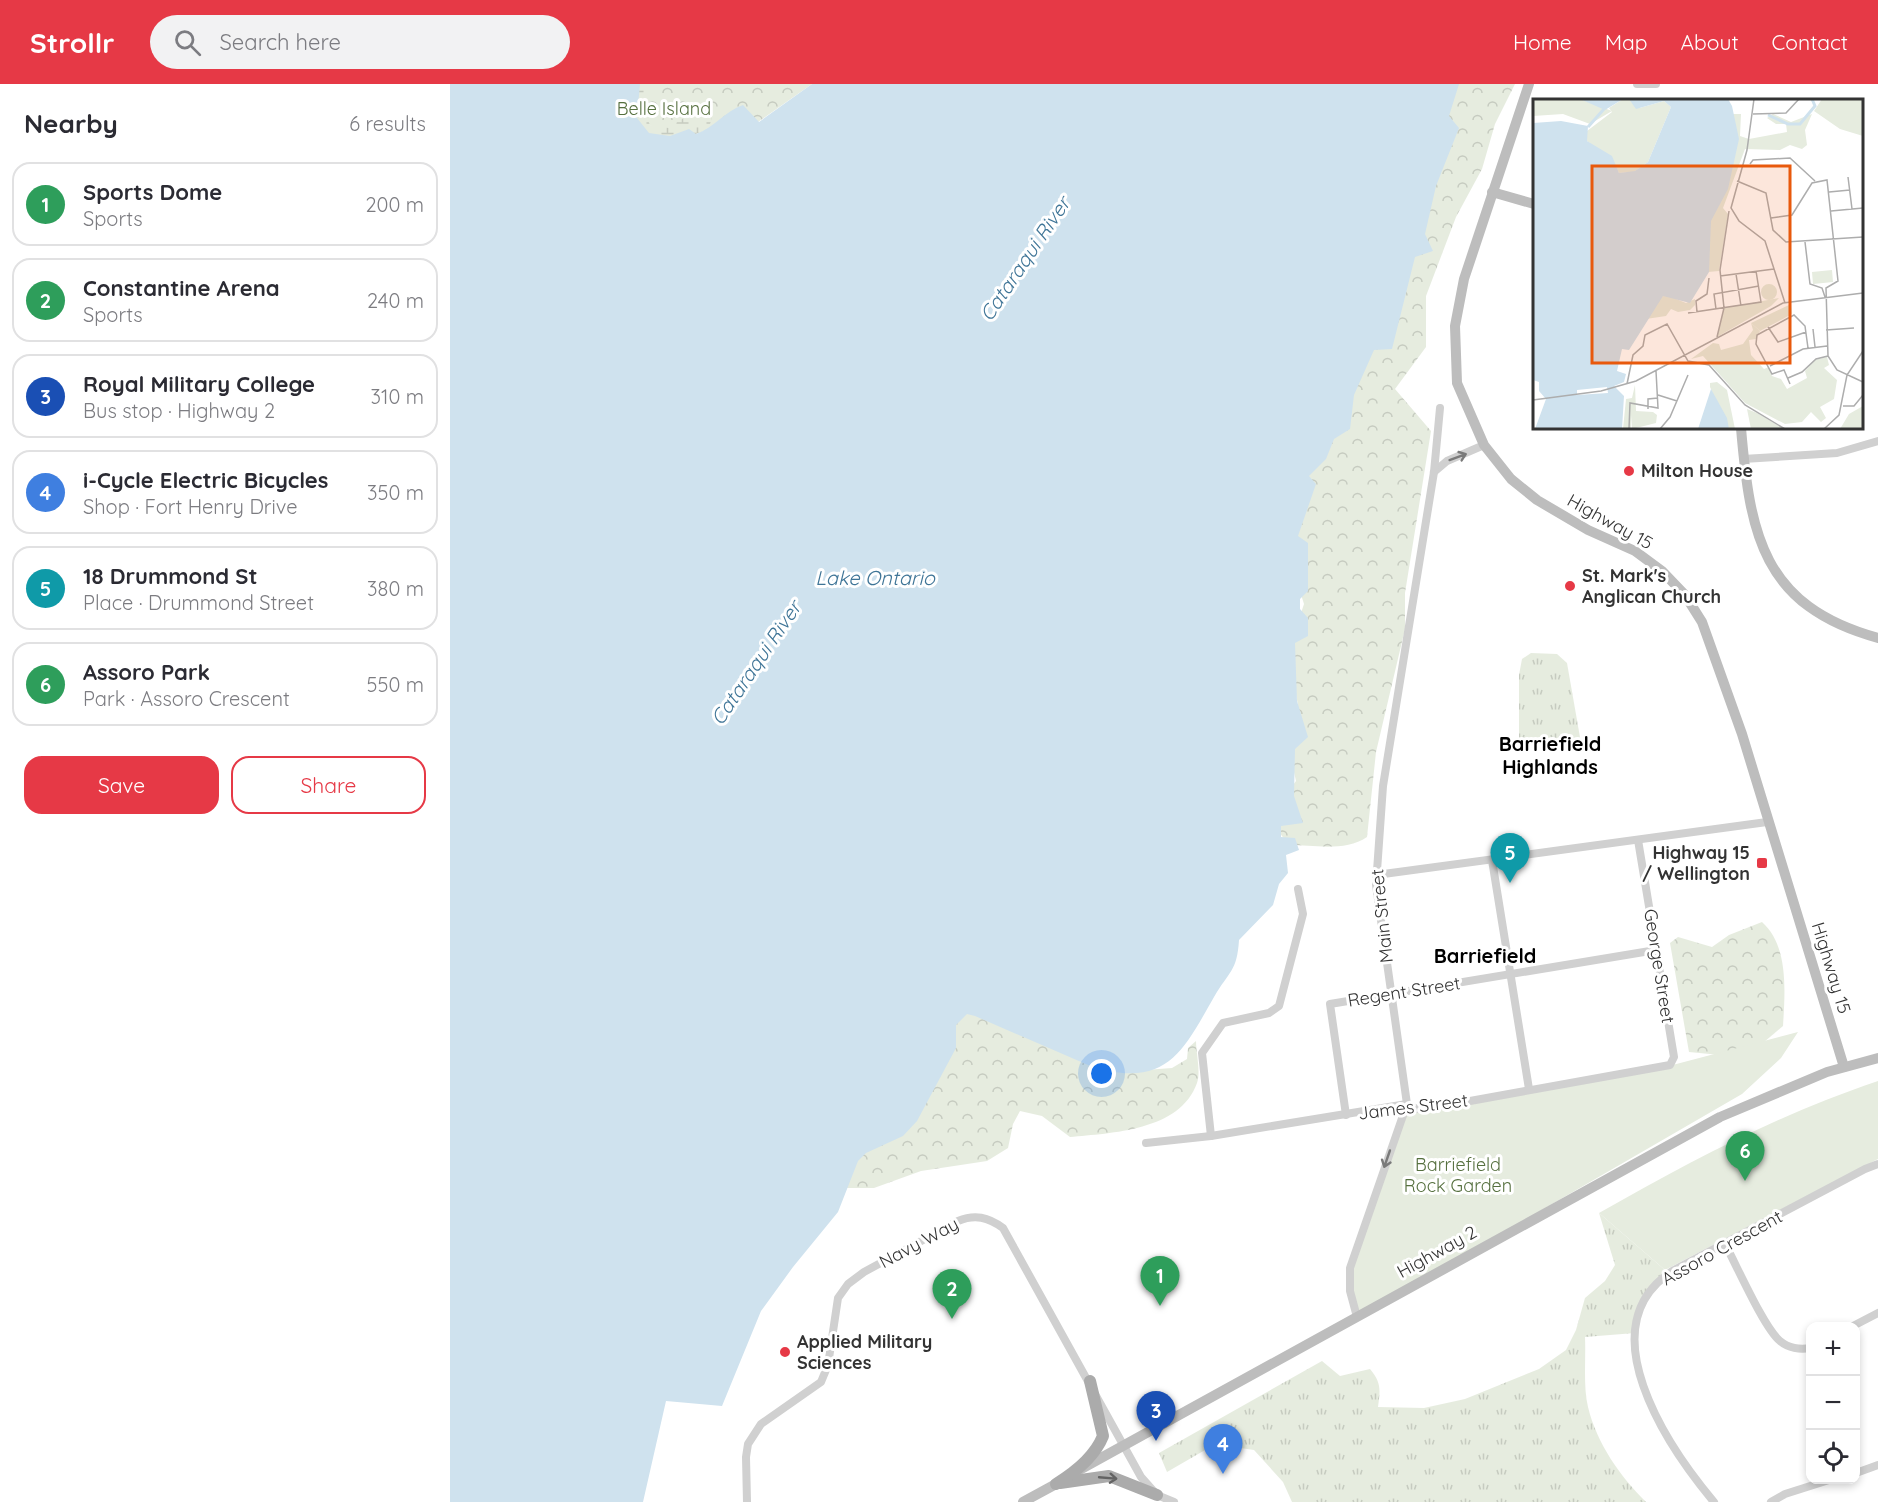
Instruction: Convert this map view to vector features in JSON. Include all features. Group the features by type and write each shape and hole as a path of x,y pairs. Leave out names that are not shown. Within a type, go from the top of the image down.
{"main road":[{"name":"Highway 15","path":"1528,84 1470,257 1455,326 1457,383 1484,445 1511,479 1537,500 1588,530 1635,551 1662,571 1685,596 1706,632 1742,734 1767,822 1844,1067"},
{"path":"1492,192 1533,204"},
{"path":"1741,429 1752,523 1771,564 1788,588 1809,608 1851,631 1878,638"},
{"name":"Highway 2","path":"1023,1502 1720,1117 1786,1087 1878,1058"},
{"path":"1068,1477 1095,1451 1102,1436 1090,1381"},
{"path":"1056,1484 1110,1476 1157,1495"}],"street":[{"path":"1637,84 1656,84"},
{"name":"Main Street","path":"1357,1317 1350,1291 1350,1268 1407,1104 1376,875 1383,786 1434,472 1440,408"},
{"path":"1743,459 1837,453 1878,441"},
{"path":"1434,472 1447,460 1484,445"},
{"path":"1376,875 1767,822"},
{"name":"George Street","path":"1638,840 1674,1058"},
{"path":"1492,860 1529,1089"},
{"path":"1211,1136 1202,1053 1223,1023 1269,1013 1279,1006 1303,914 1298,889"},
{"name":"Regent Street","path":"1346,1115 1330,1004 1656,950"},
{"name":"James Street","path":"1146,1143 1211,1136 1407,1104 1417,1109 1665,1067 1670,1065 1674,1058"},
{"name":"Assoro Crescent","path":"1714,1502 1673,1448 1637,1368 1633,1331 1646,1299 1661,1279 1878,1164"},
{"name":"Navy Way","path":"747,1502 746,1457 751,1438 761,1424 773,1414 812,1391 821,1382 828,1365 838,1298 848,1284 864,1272 966,1218 992,1220 1003,1228 1090,1381 1141,1477 1157,1495"},
{"path":"1725,1244 1768,1326 1780,1342 1794,1348 1806,1348"},
{"path":"1860,1322 1878,1313"},
{"path":"1860,1472 1878,1465"},
{"path":"1771,1502 1785,1494 1814,1484"},
{"path":"1157,1495 1174,1502"}],"green space":[{"path":"624,84 650,84 650,97 644,111 650,125 669,128 684,118 700,115 712,118 708,130 677,140 643,140"},
{"name":"Belle Island","path":"640,84 812,84 758,122 670,136 637,118"},
{"path":"1438,84 1515,84 1495,124 1482,169 1456,217 1426,296 1426,347 1395,389 1431,431 1405,593 1405,629 1376,752 1367,837 1349,845 1289,845 1268,818 1296,781 1286,737 1298,705 1294,685 1285,661 1304,604 1297,582 1287,519"},
{"path":"1531,653 1557,654 1567,663 1581,743 1519,746 1519,675 1522,659"},
{"path":"1762,922 1771,932 1781,956 1784,984 1783,1026 1757,1048 1720,1055 1689,1052 1670,943 1678,937 1712,947 1729,935"},
{"path":"970,1004 1132,1071 1172,1068 1187,1059 1188,1048 1196,1041 1197,1083 1188,1099 1176,1111 1142,1126 1105,1134 1070,1137 1042,1116 1020,1111 1013,1124 1008,1148 987,1161 921,1171 874,1188 839,1188 949,1018"},
{"name":"Barriefield Rock Garden","path":"1798,1032 1781,1058 1742,1094 1357,1317 1348,1280 1407,1104 1417,1109 1665,1067"},
{"path":"1878,1081 1878,1159 1665,1270 1599,1213 1735,1140 1804,1109"},
{"path":"1599,1213 1665,1270 1650,1291 1635,1333 1585,1337 1586,1390 1592,1421 1611,1459 1646,1502 1292,1502 1283,1482 1254,1450 1220,1445 1214,1449 1212,1446 1167,1472 1159,1453 1322,1361 1340,1376 1370,1369 1379,1387 1378,1407 1424,1408 1465,1399 1539,1369 1566,1350 1576,1330 1585,1298 1605,1281 1615,1265"}],"water":[{"name":"Lake Ontario","path":"450,84 640,84 637,118 649,133 670,136 689,129 696,134 743,105 759,122 812,84 1459,84 1449,116 1459,128 1436,186 1425,234 1433,251 1415,257 1392,349 1374,350 1354,395 1350,429 1334,439 1326,459 1309,476 1316,484 1298,536 1308,543 1308,591 1300,599 1300,609 1308,618 1308,636 1295,643 1297,701 1308,737 1295,749 1294,796 1303,823 1281,826 1281,837 1295,838 1299,850 1286,855 1288,873 1279,884 1273,905 1239,940 1236,959 1231,971 1192,1034 1170,1061 1156,1069 1139,1073 1119,1073 1095,1068 967,1014 956,1025 956,1048 917,1121 903,1136 866,1153 858,1161 838,1212 761,1311 722,1406 666,1401 643,1502 450,1502"}],"place":[{"name":"Milton House","path":"1629,471"},
{"name":"St. Mark's Anglican Church","path":"1570,586"},
{"name":"Highway 15 / Wellington","path":"1762,863"},
{"name":"18 Drummond St","path":"1510,883"},
{"name":"Assoro Park","path":"1745,1181"},
{"name":"Sports Dome","path":"1160,1306"},
{"name":"Constantine Arena","path":"952,1319"},
{"name":"Applied Military Sciences","path":"785,1352"},
{"name":"Royal Military College","path":"1156,1441"},
{"name":"i-Cycle Electric Bicycles","path":"1223,1474"}],"district":[{"name":"Barriefield Highlands","path":"1550,756"},
{"name":"Barriefield","path":"1485,956"}],"water label":[{"name":"Cataraqui River","path":"1025,259"},
{"name":"Cataraqui River","path":"756,663"}]}
